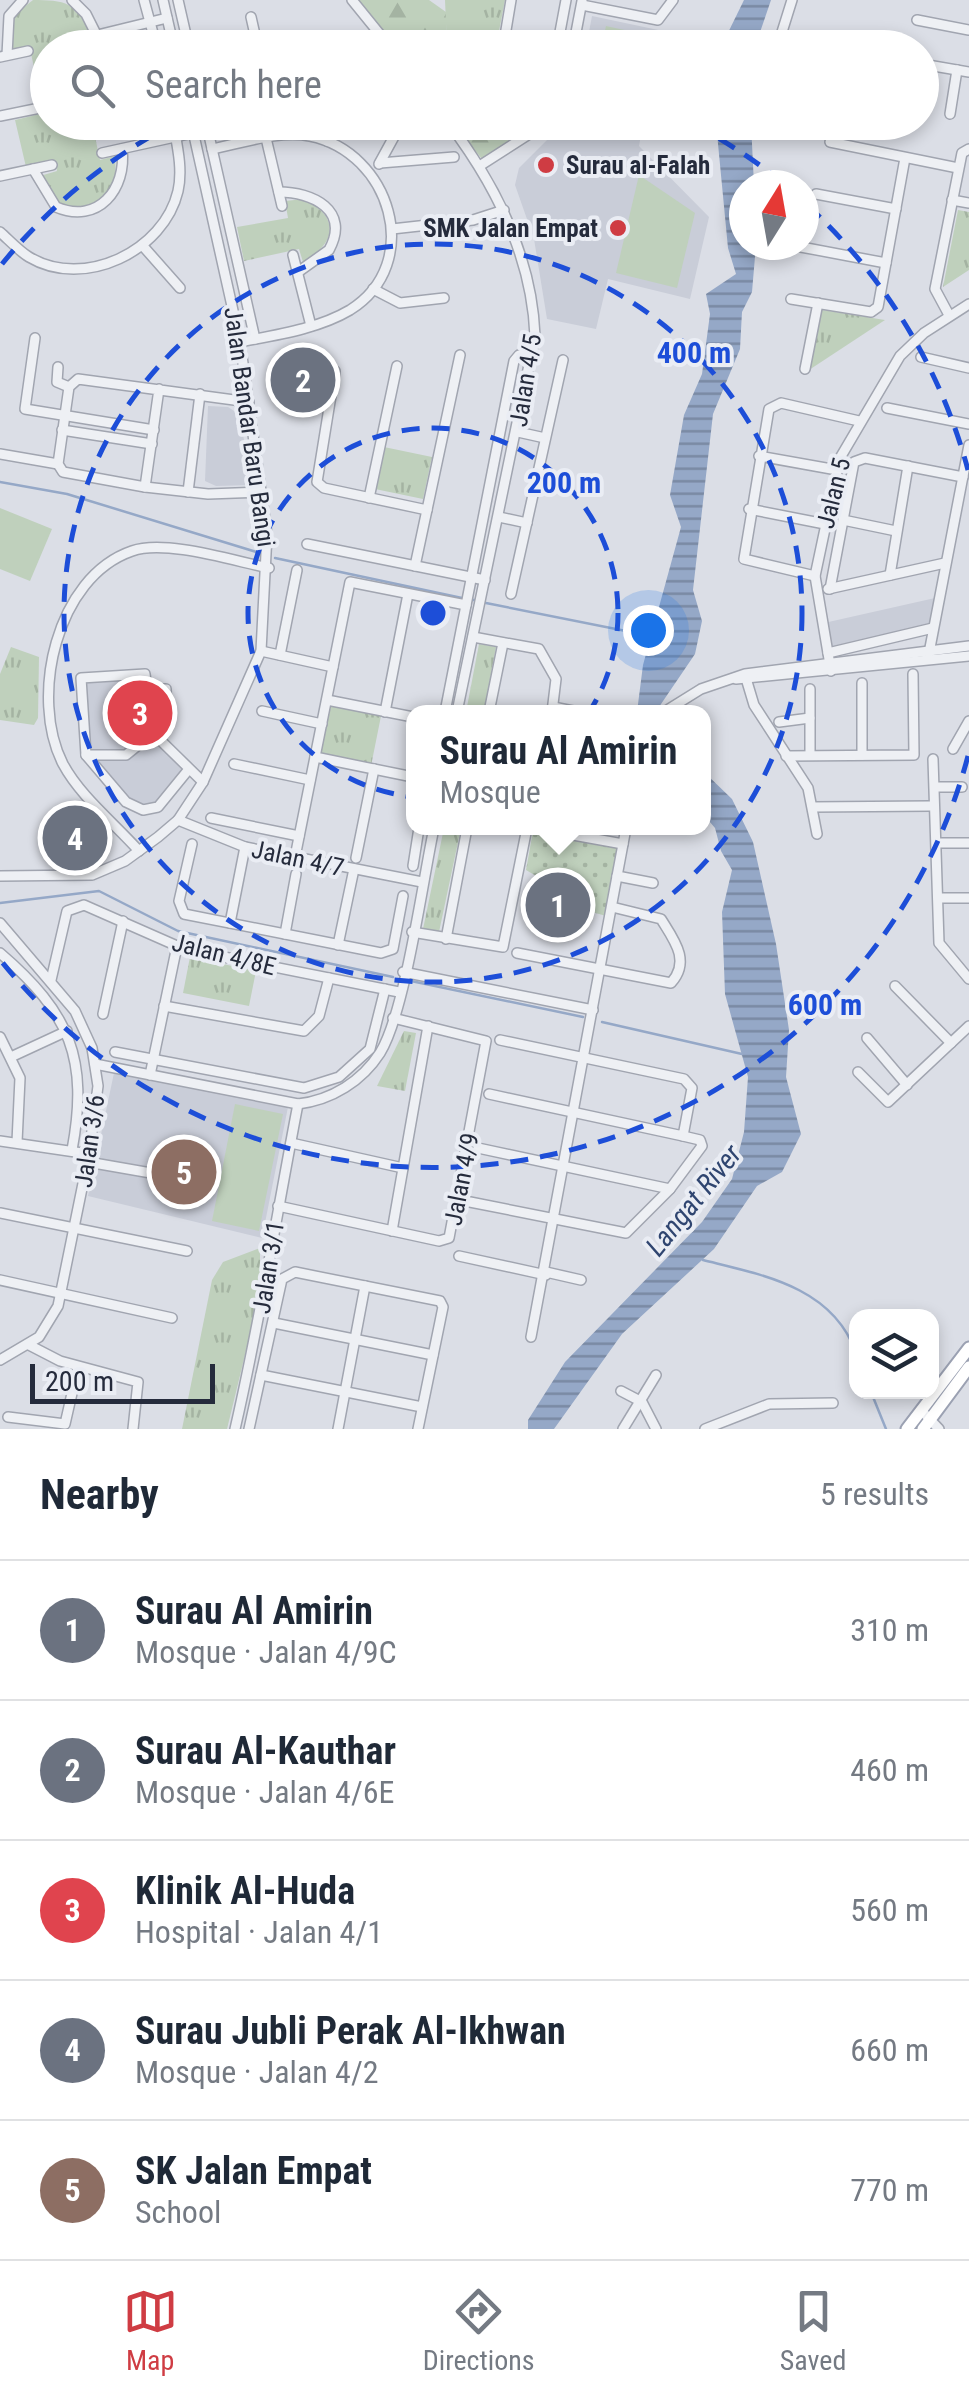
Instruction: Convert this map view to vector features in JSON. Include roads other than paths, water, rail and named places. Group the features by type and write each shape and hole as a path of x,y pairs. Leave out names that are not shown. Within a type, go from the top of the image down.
{"main road":[{"path":"928,1422 969,1348"},
{"path":"907,1429 928,1422 969,1367"}],"street":[{"path":"23,0 6,26 3,56 28,51"},
{"path":"72,0 86,14 93,30"},
{"path":"144,0 154,30"},
{"path":"162,0 170,30"},
{"path":"178,0 185,30"},
{"path":"352,0 374,30"},
{"path":"506,30 510,0"},
{"path":"560,30 566,0"},
{"path":"577,30 582,3 658,20 673,0"},
{"path":"783,30 792,0"},
{"path":"120,30 167,18"},
{"path":"251,18 254,30"},
{"path":"917,20 969,30"},
{"path":"939,67 969,72"},
{"path":"950,114 957,70"},
{"path":"0,116 30,110"},
{"path":"102,153 162,140"},
{"path":"0,232 30,257 67,268 93,267 142,245 166,219 178,192 176,140"},
{"name":"Jalan Bandar Baru Bangi","path":"0,876 73,878 109,868 139,851 178,820 203,782 261,651 269,568 262,492 240,342 195,140"},
{"path":"210,140 255,339"},
{"path":"212,150 257,140"},
{"path":"266,140 282,206"},
{"path":"327,140 376,167 454,157"},
{"path":"240,342 311,326 352,308 373,289 383,274 392,230 376,167 392,140"},
{"name":"Jalan 4/5","path":"459,705 532,356 531,295 504,210 481,165 462,140"},
{"path":"481,165 520,140"},
{"path":"830,142 958,168"},
{"path":"33,169 50,202 68,212 84,211 104,202 116,190 122,177 122,149"},
{"path":"949,315 935,289 958,168 962,153 969,149"},
{"path":"791,299 871,312 878,308 905,158"},
{"path":"0,176 52,165"},
{"path":"279,192 316,197 328,206 334,223 329,250 298,272"},
{"path":"819,195 896,209"},
{"path":"952,200 969,204"},
{"path":"392,230 474,220 504,210"},
{"path":"142,245 180,288"},
{"path":"819,250 886,263"},
{"path":"293,256 311,326"},
{"path":"373,289 400,303 444,298"},
{"path":"804,369 818,303"},
{"name":"Jalan 5","path":"830,662 815,576 837,470 860,421 911,343 969,304"},
{"path":"34,338 25,409 154,430"},
{"path":"415,566 460,354"},
{"path":"446,705 514,361 519,355 532,356"},
{"path":"922,358 969,368"},
{"path":"511,594 563,360"},
{"path":"370,498 397,366"},
{"path":"58,367 57,382 69,387"},
{"path":"335,371 316,474 324,488 427,510"},
{"path":"249,402 78,379 69,387 58,464 63,472 145,488 262,492"},
{"path":"145,488 159,390"},
{"path":"188,492 200,394"},
{"path":"815,576 744,559 759,456 773,403 860,421"},
{"path":"887,408 969,424"},
{"path":"62,430 152,444"},
{"path":"518,432 545,438"},
{"path":"929,652 969,445"},
{"path":"0,454 58,464"},
{"path":"759,456 837,470"},
{"path":"830,589 854,462 865,458 963,477"},
{"path":"890,575 908,466"},
{"path":"749,510 825,524"},
{"path":"499,517 527,523"},
{"path":"842,520 896,532"},
{"path":"307,544 485,580"},
{"path":"139,851 68,771 50,729 50,671 62,631 90,581 133,550 165,548 269,568"},
{"path":"816,592 945,563"},
{"path":"280,655 297,570"},
{"path":"295,858 350,582 466,606"},
{"path":"385,712 408,594"},
{"path":"743,682 830,662 933,628"},
{"path":"473,637 539,649 556,679 553,705"},
{"path":"490,705 502,643"},
{"path":"674,705 743,682 830,662 969,646"},
{"path":"261,651 333,666"},
{"path":"929,652 969,656"},
{"path":"189,769 158,807 143,810 126,802 86,756 81,678 145,674 153,734 203,782"},
{"path":"786,756 914,755 913,674"},
{"path":"743,682 808,788 817,834"},
{"path":"862,683 862,755"},
{"path":"149,684 166,689 167,713 152,714"},
{"path":"810,689 810,755"},
{"path":"327,700 406,716"},
{"path":"262,711 322,724"},
{"path":"779,722 810,718"},
{"path":"953,749 964,741 969,721"},
{"path":"86,756 126,755 153,734"},
{"path":"315,758 406,776"},
{"path":"933,759 939,944 967,972"},
{"path":"234,764 310,780"},
{"path":"338,945 374,769"},
{"path":"935,787 962,787"},
{"path":"813,807 930,806"},
{"path":"211,818 299,836"},
{"name":"Jalan 4/7","path":"178,820 244,848 355,864 422,882"},
{"path":"413,866 419,835"},
{"path":"95,1064 298,1104 329,1096 359,1078 386,1043 432,835"},
{"path":"446,938 466,835"},
{"path":"412,932 502,948 526,835"},
{"path":"573,835 623,844"},
{"path":"531,1336 546,1274 625,835"},
{"path":"938,843 969,842"},
{"path":"192,844 179,901 184,914 380,953 393,949 403,896"},
{"path":"230,923 244,848"},
{"path":"285,934 296,874"},
{"path":"617,876 653,883"},
{"path":"940,898 969,898"},
{"name":"Jalan 4/8E","path":"51,980 70,908 90,905 176,946 399,992"},
{"path":"518,953 666,984 678,975 682,956 662,919 612,907"},
{"path":"103,1014 123,921"},
{"name":"Jalan 3/6","path":"0,923 75,1011 95,1064 98,1103 61,1294 52,1318 30,1345 0,1360"},
{"path":"150,1075 176,946"},
{"path":"0,954 38,988 67,1031 79,1073 72,1150"},
{"path":"404,972 594,1007"},
{"path":"164,1006 304,1030 319,1016 329,978"},
{"path":"895,986 951,1043"},
{"path":"114,1052 293,1088 323,1084 350,1070 370,1048 385,989"},
{"name":"Jalan 4/9","path":"278,1206 439,1241 449,1238 486,1050 480,1037 393,1018"},
{"path":"392,1231 428,1026"},
{"path":"858,1072 888,1102 969,1026"},
{"path":"13,1056 67,1031"},
{"path":"0,1037 13,1056 21,1093 17,1142"},
{"path":"867,1038 907,1084"},
{"path":"500,1040 689,1082 682,1136"},
{"path":"470,1202 626,1233 670,1188 702,1144 682,1136 489,1094"},
{"name":"Jalan 3/1","path":"235,1429 266,1292 267,1253 298,1104"},
{"path":"0,1140 72,1150 89,1158 192,1180"},
{"path":"290,1144 403,1168"},
{"path":"478,1148 670,1188"},
{"path":"0,1212 188,1251"},
{"path":"459,1256 581,1280"},
{"path":"248,1429 282,1279 288,1272 437,1299 443,1307 418,1429"},
{"path":"0,1280 172,1318"},
{"path":"338,1429 364,1286"},
{"path":"274,1322 433,1355"},
{"path":"30,1345 78,1367 138,1382 133,1429"},
{"path":"8,1417 64,1424 78,1367"},
{"path":"261,1375 422,1407"},
{"path":"623,1429 656,1375"},
{"path":"621,1391 642,1402 656,1429"},
{"path":"705,1429 728,1416 769,1404 833,1404"}],"water":[{"path":"744,0 771,0 761,30 729,30"},
{"path":"718,140 752,140 753,170 729,170 729,251"},
{"path":"732,260 755,260 752,292 742,312 740,349 713,414 693,590 702,621 695,654 660,705 638,705 643,665 681,527 670,495 684,415 702,374 710,314 706,294 736,274"},
{"path":"711,779 732,799 753,842 776,944 789,1030 786,1077 801,1134 782,1172 757,1186 714,1249 622,1334 554,1429 528,1429 528,1420 565,1362 702,1222 732,1179 744,1132 748,1077 725,994 722,912 732,870 721,851 711,823"}],"waterway":[{"path":"0,482 67,494 263,554"},
{"path":"275,558 462,598"},
{"path":"486,603 656,637"},
{"path":"0,903 99,891 178,931 393,977"},
{"path":"411,981 583,1017"},
{"path":"602,1022 742,1054"},
{"path":"703,1260 793,1287 831,1313 849,1339"},
{"path":"874,1399 886,1429"}],"place":[{"name":"Surau al-Falah","path":"546,165"},
{"name":"SMK Jalan Empat","path":"618,228"},
{"name":"Surau Al-Kauthar","path":"303,380"},
{"name":"Klinik Al-Huda","path":"140,713"},
{"name":"Surau Jubli Perak Al-Ikhwan","path":"75,838"},
{"name":"Surau Al Amirin","path":"558,905"},
{"name":"SK Jalan Empat","path":"184,1172"}],"water label":[{"name":"Langat River","path":"693,1200"}]}
